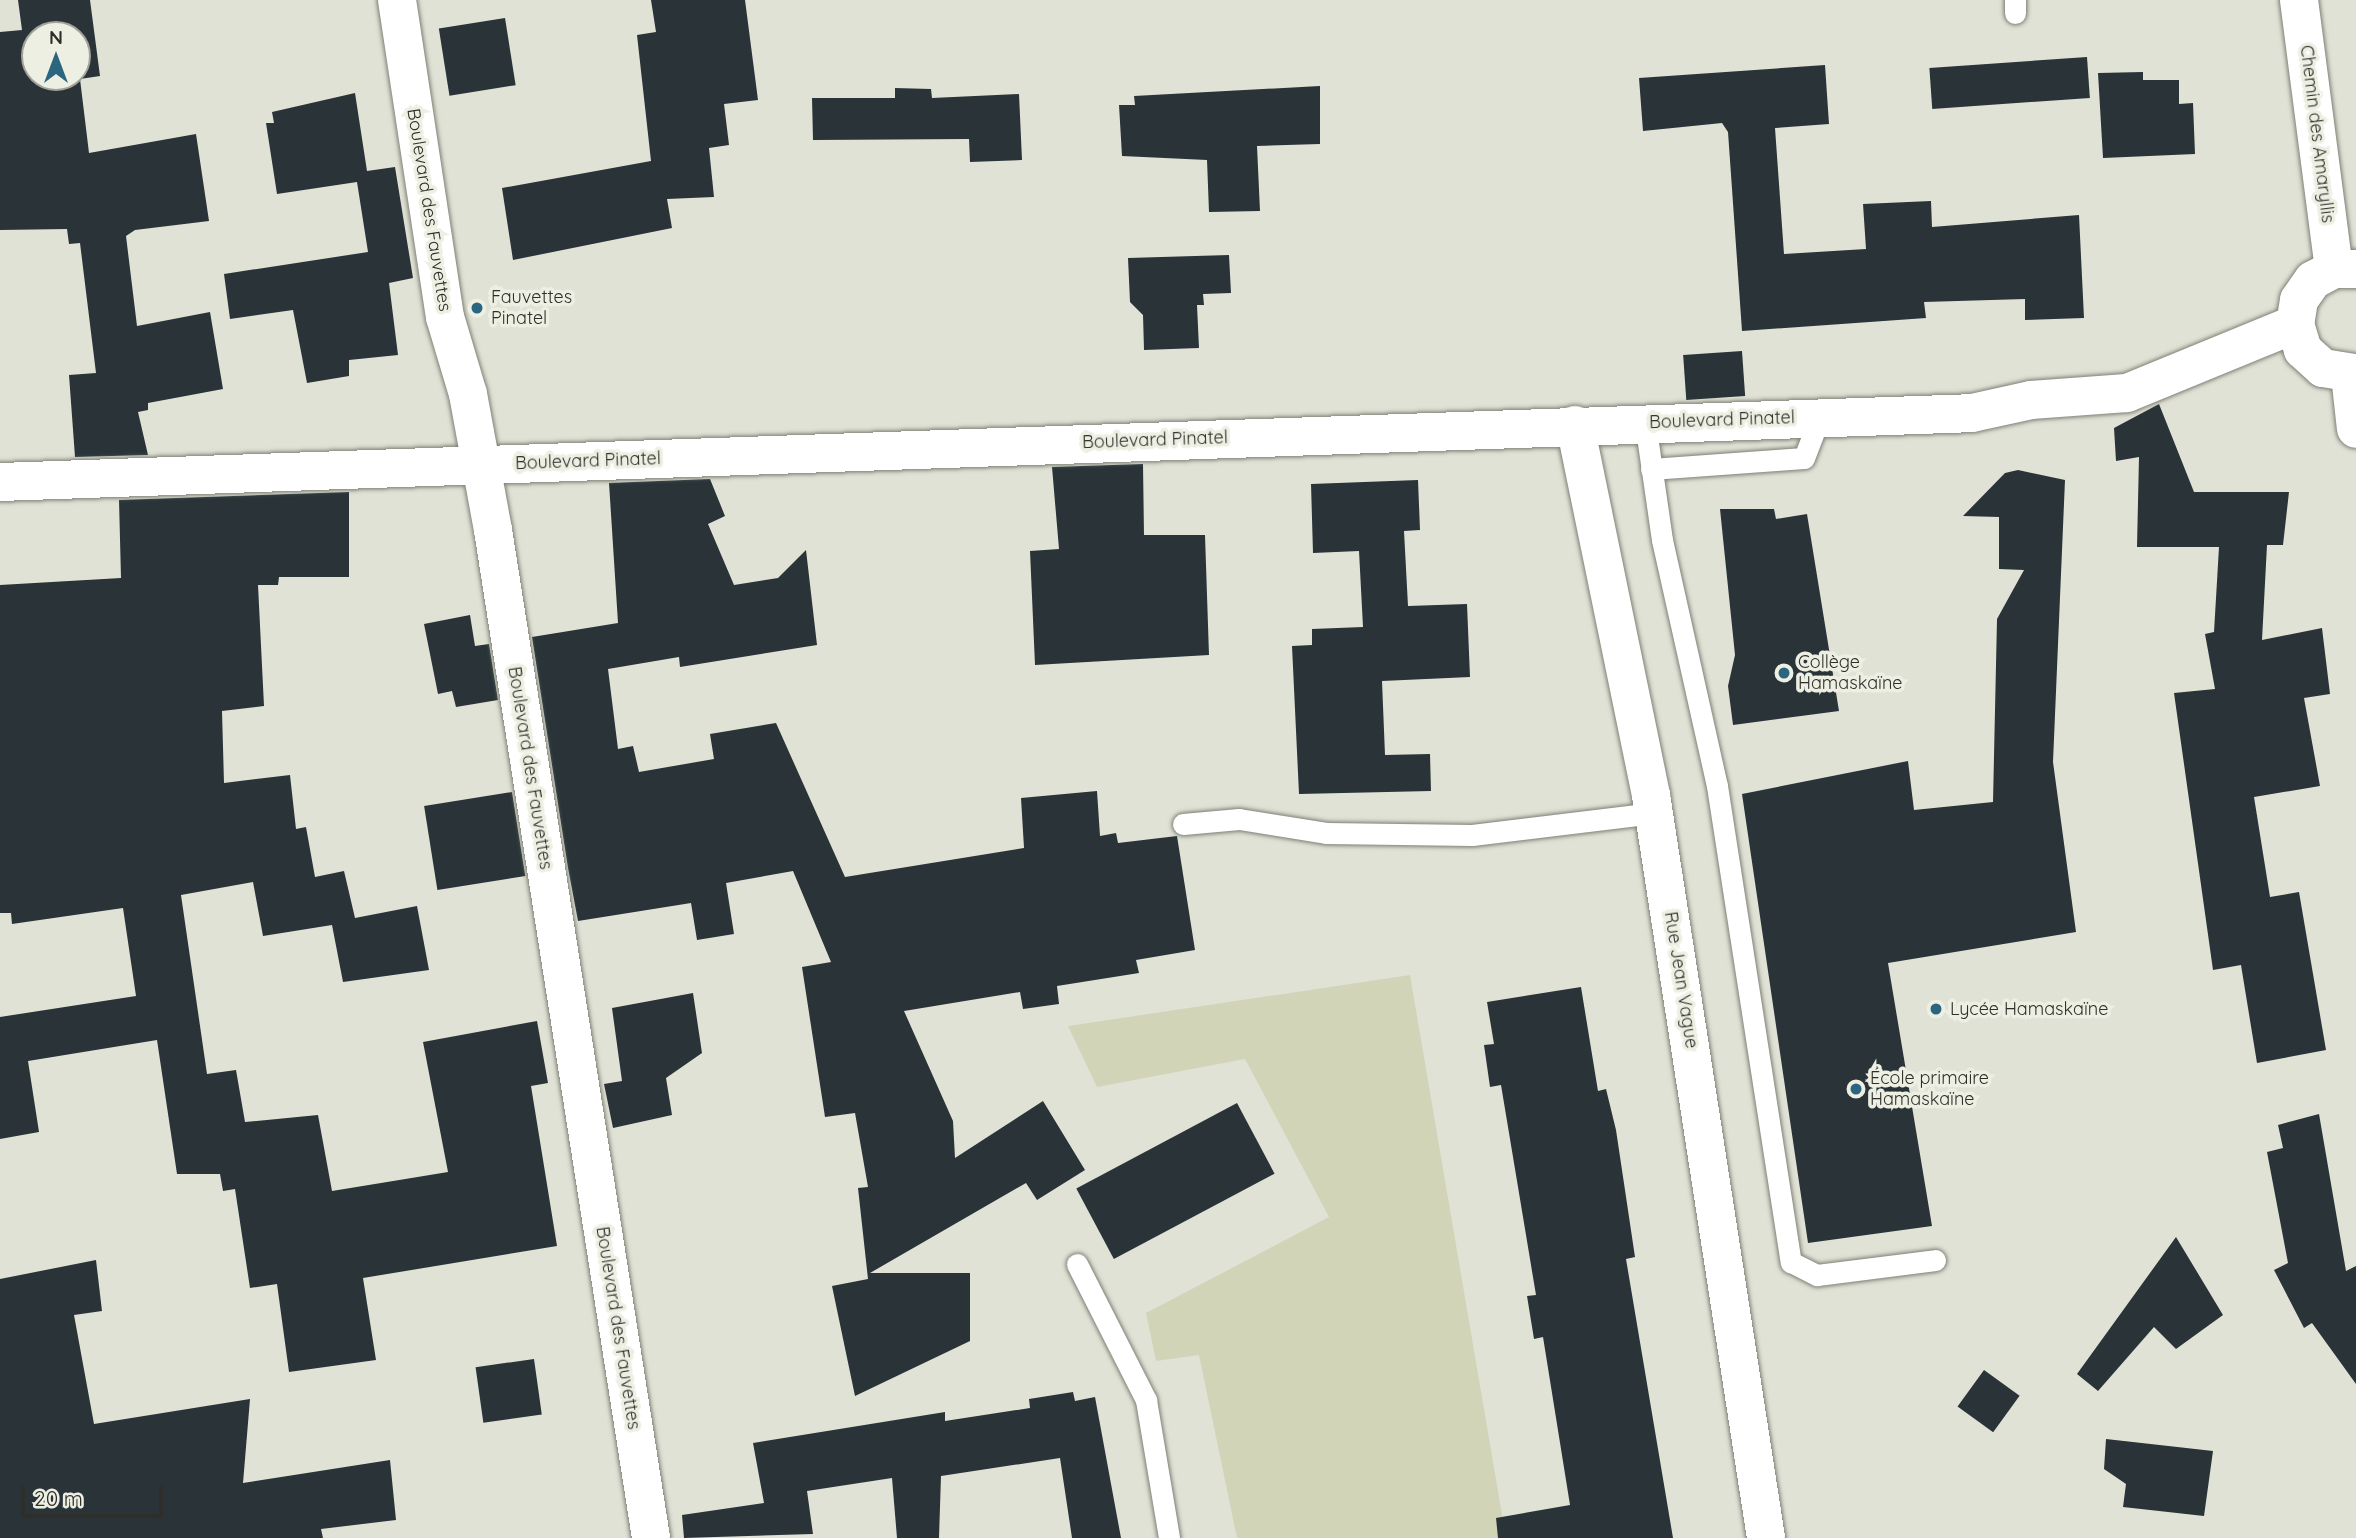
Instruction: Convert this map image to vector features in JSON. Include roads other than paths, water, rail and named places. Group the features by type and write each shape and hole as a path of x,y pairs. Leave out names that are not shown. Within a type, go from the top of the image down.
{"street":[{"name":"Boulevard des Fauvettes","path":"397,0 445,317 468,394 650,1538"},
{"name":"Chemin des Amaryllis","path":"2299,0 2345,269"},
{"path":"2345,269 2313,280 2299,300 2295,324 2303,350 2323,368 2353,374 2356,429"},
{"name":"Boulevard Pinatel","path":"0,482 1645,422 1972,413 2031,400 2127,393 2295,324"},
{"name":"Rue Jean Vague","path":"1575,425 1654,813 1766,1538"}],"lane":[{"path":"1651,470 1804,458 1820,416"},
{"path":"1645,422 1651,470 1717,786 1791,1262 1818,1275 1936,1260"},
{"path":"1183,824 1240,819 1326,833 1472,835 1654,813"},
{"path":"1077,1264 1146,1400 1169,1538"}],"place":[{"name":"Fauvettes Pinatel","path":"477,308"},
{"name":"Collège Hamaskaïne","path":"1784,673"},
{"name":"Lycée Hamaskaïne","path":"1936,1009"},
{"name":"École primaire Hamaskaïne","path":"1856,1089"}]}
